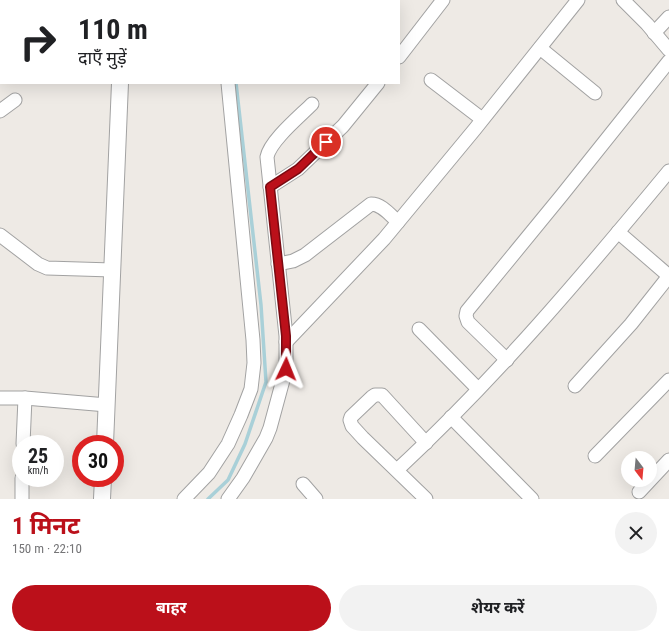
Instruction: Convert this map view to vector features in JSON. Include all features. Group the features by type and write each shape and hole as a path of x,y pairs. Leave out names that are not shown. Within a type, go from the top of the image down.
{"street":[{"path":"400,56 443,0"},
{"path":"286,342 374,250 398,222 578,0"},
{"path":"631,3 669,50"},
{"path":"654,33 669,18"},
{"path":"540,48 595,93"},
{"path":"506,360 468,322 466,316 467,311 669,61"},
{"path":"431,80 482,119"},
{"path":"105,435 120,84"},
{"path":"184,499 209,473 228,444 251,389 254,363 228,84"},
{"path":"270,187 298,169 343,126 377,84"},
{"path":"0,111 15,100"},
{"path":"228,499 253,462 270,428 286,369 286,342 267,157 268,152 274,143 312,104"},
{"path":"397,470 426,443 506,360 618,232 669,171"},
{"path":"278,264 293,261 305,255 371,204 376,204 381,207 398,222"},
{"path":"575,386 631,324 669,276 618,232"},
{"path":"0,235 38,264 47,268 112,270"},
{"path":"419,329 478,389"},
{"path":"595,456 669,380"},
{"path":"426,443 382,395 375,395 372,397 351,417 350,420 363,438 426,499"},
{"path":"0,398 25,398 107,405"},
{"path":"23,435 25,398"},
{"path":"451,417 532,499"},
{"path":"639,492 669,460"},
{"path":"303,484 316,499"},
{"path":"22,487 22,499"},
{"path":"102,499 103,487"}],"waterway":[{"path":"208,499 228,480 245,444 266,382 261,305 236,84"}],"route":[{"path":"286,369 286,336 270,187 298,169 326,142"}]}
